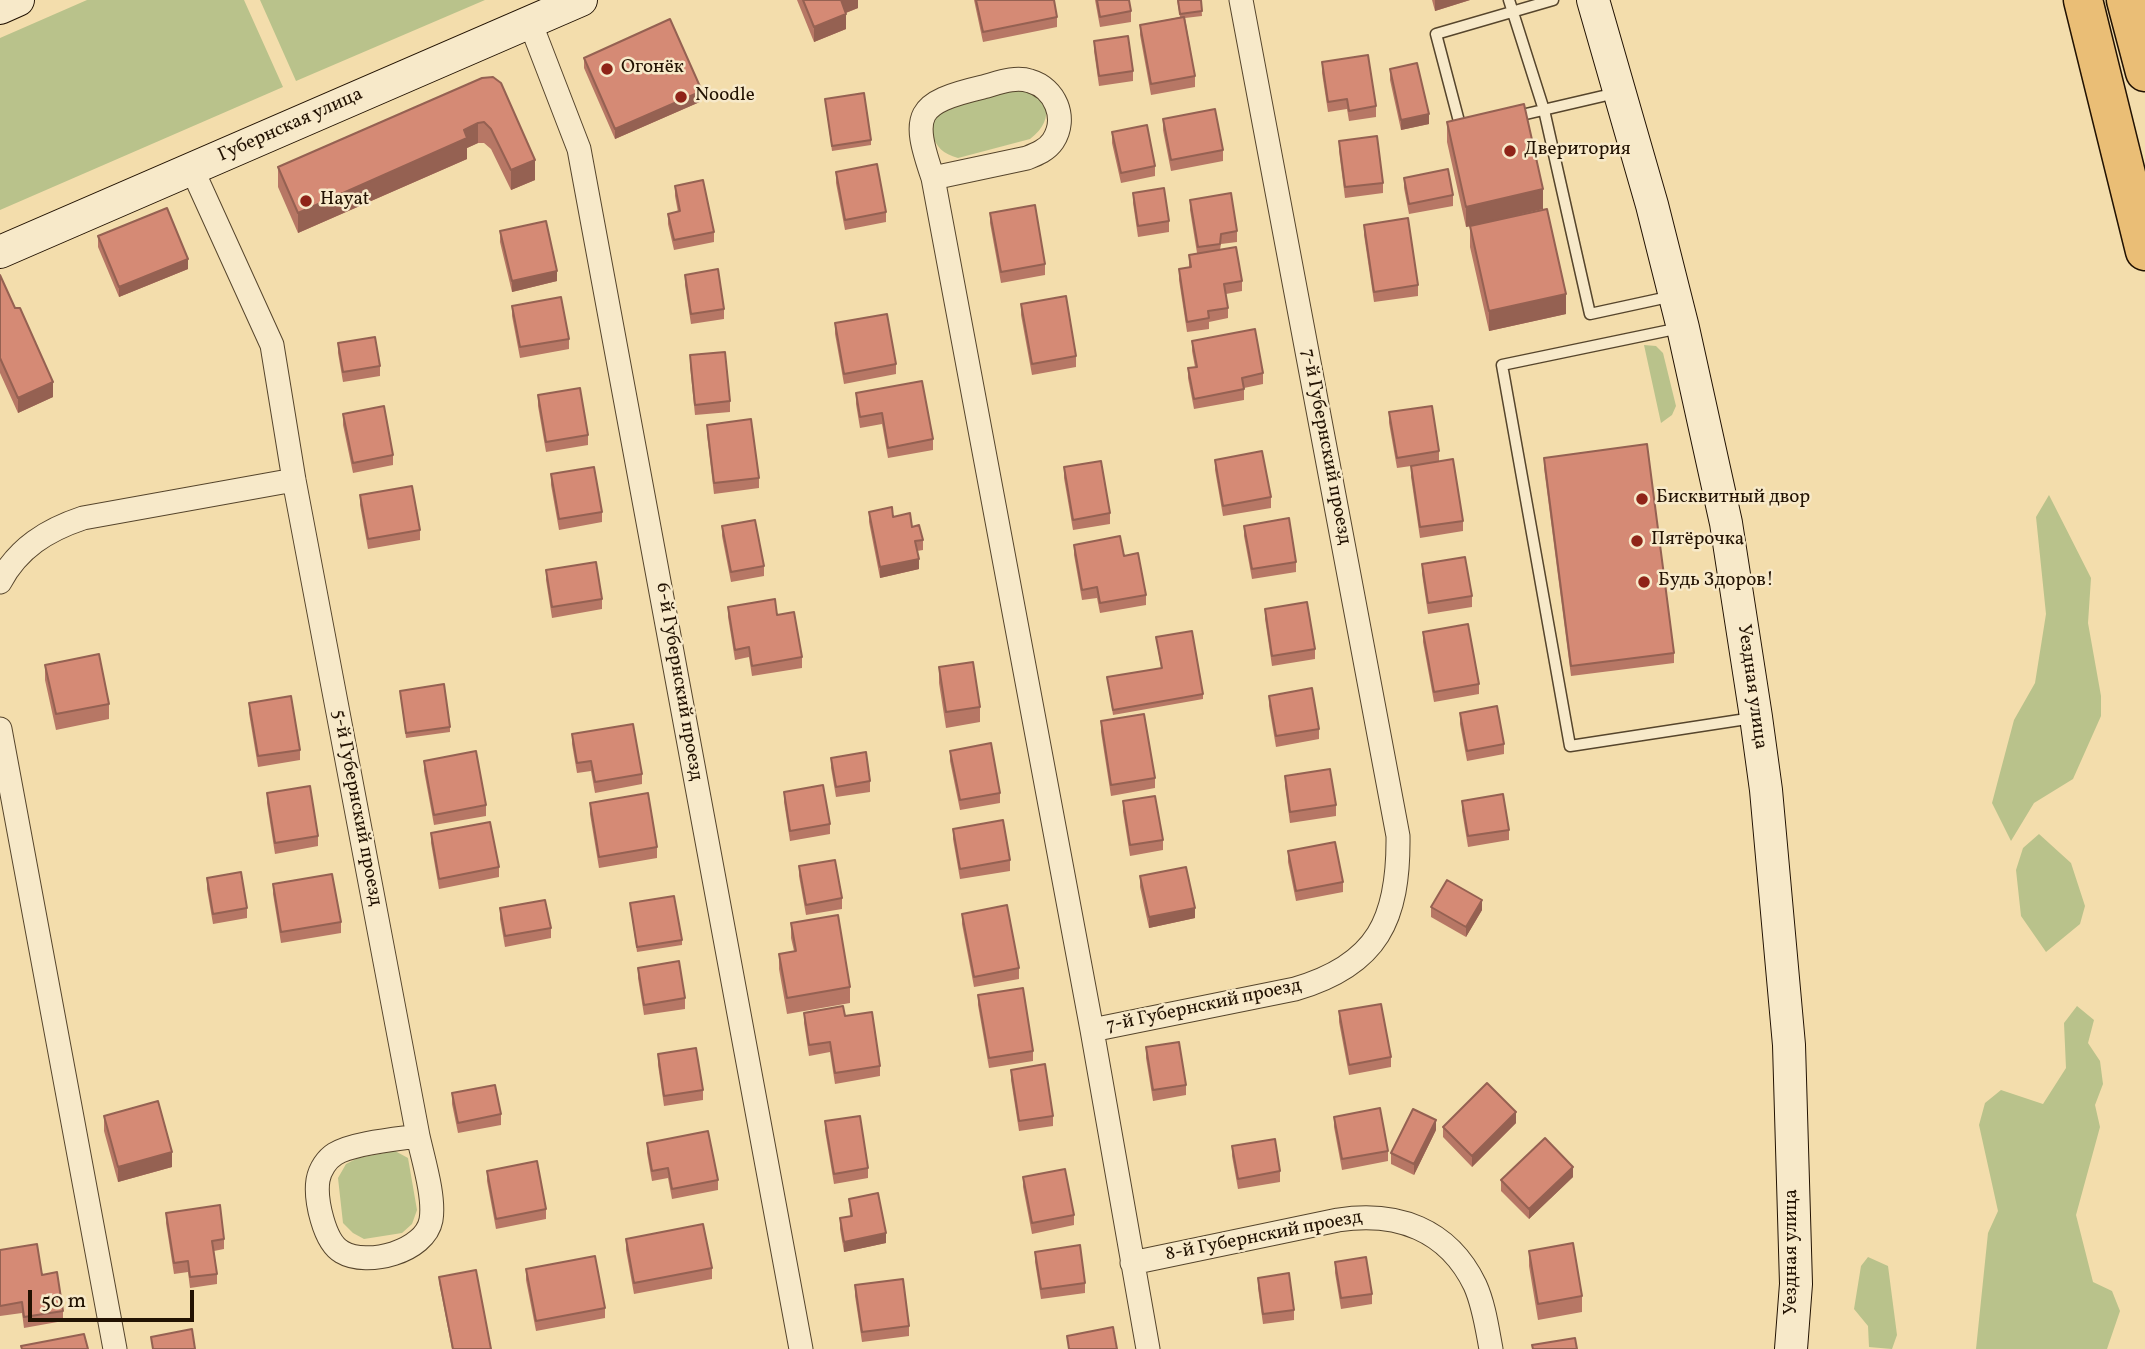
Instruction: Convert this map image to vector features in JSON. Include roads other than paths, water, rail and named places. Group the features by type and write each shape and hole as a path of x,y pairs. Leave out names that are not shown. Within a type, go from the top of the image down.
{"highway":[{"path":"2083,0 2145,251"},
{"path":"2126,0 2145,72"}],"street":[{"path":"0,8 18,0"},
{"name":"Губернская улица","path":"0,252 581,0"},
{"name":"7-й Губернский проезд","path":"933,178 1027,158 1042,152 1053,142 1059,127 1059,112 1054,97 1043,86 1028,80 1013,80 938,100 927,110 921,125 920,140 933,178 1092,1030 1322,982 1352,963 1377,937 1388,916 1398,870 1398,836 1241,0"},
{"name":"Уездная улица","path":"1592,0 1683,328 1726,523 1756,717 1766,790 1789,1045 1796,1284 1791,1349"},
{"name":"6-й Губернский проезд","path":"530,22 579,149 801,1349"},
{"name":"5-й Губернский проезд","path":"192,169 272,345 294,480 418,1136 431,1206 431,1221 424,1235 413,1246 396,1253 368,1258 354,1258 340,1252 329,1240 317,1193 318,1178 324,1164 336,1153 350,1148 418,1136"},
{"path":"0,582 22,552 60,525 83,518 294,480"},
{"path":"0,729 115,1349"},
{"path":"1092,1030 1148,1349"},
{"name":"8-й Губернский проезд","path":"1132,1263 1338,1220 1362,1216 1386,1217 1409,1223 1430,1234 1449,1248 1465,1266 1476,1287 1491,1349"}],"lane":[{"path":"1509,0 1544,110 1590,314 1675,296"},
{"path":"1473,126 1461,129 1436,34 1553,0"},
{"path":"1496,121 1619,93"},
{"path":"1683,328 1502,365 1570,746 1756,717"}],"place":[{"name":"Огонёк","path":"607,69"},
{"name":"Noodle","path":"681,97"},
{"name":"Дверитория","path":"1510,151"},
{"name":"Hayat","path":"306,201"},
{"name":"Бисквитный двор","path":"1642,499"},
{"name":"Пятёрочка","path":"1637,541"},
{"name":"Будь Здоров!","path":"1644,582"}]}
